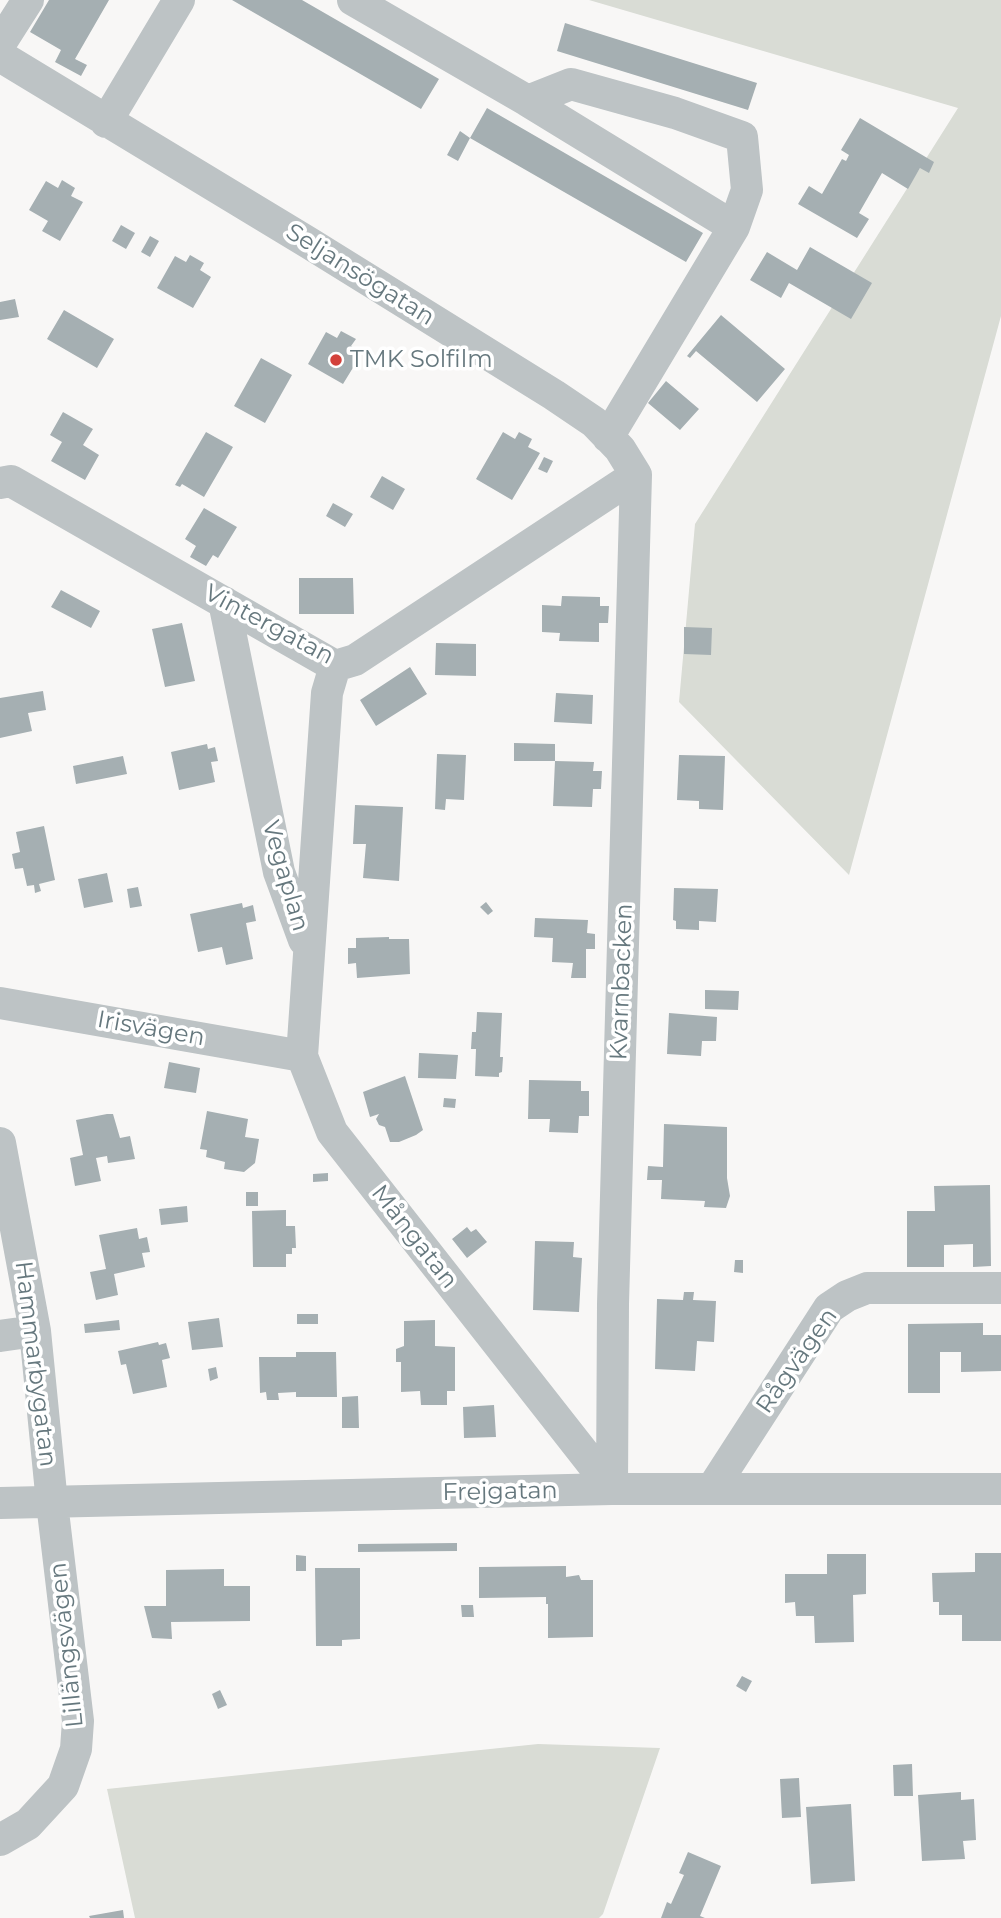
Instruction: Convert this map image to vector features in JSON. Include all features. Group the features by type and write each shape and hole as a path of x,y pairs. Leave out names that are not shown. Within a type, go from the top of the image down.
{"street":[{"path":"0,44 28,0"},
{"path":"106,122 179,0"},
{"path":"353,0 734,227"},
{"name":"Seljansögatan","path":"0,56 554,394 594,422 620,449 636,475"},
{"path":"528,102 571,84 675,113 742,137 747,190 734,227 608,437"},
{"name":"Vintergatan","path":"0,483 11,481 335,666 355,660 636,475"},
{"name":"Kvarnbacken","path":"612,1489 613,1304 636,475"},
{"name":"Vegaplan","path":"224,602 279,872 308,952"},
{"name":"Vegaplan","path":"308,952 327,693 335,666"},
{"name":"Mångatan","path":"308,952 302,1056 332,1132 612,1489"},
{"name":"Irisvägen","path":"0,1003 302,1056"},
{"name":"Hammarbygatan","path":"0,1143 35,1331 52,1503"},
{"name":"Rågvägen","path":"712,1489 829,1308 847,1296 867,1289 1001,1288"},
{"path":"0,1336 35,1331"},
{"name":"Frejgatan","path":"0,1503 612,1489 1001,1489"},
{"name":"Lillängsvägen","path":"0,1840 28,1824 48,1805 63,1786 76,1749 78,1721 52,1503"}],"shaded area":[{"path":"589,0 1001,0 1001,316 849,875 679,702 695,524 958,108"},
{"path":"538,1744 660,1748 603,1914 599,1918 135,1918 107,1789"}],"building":[{"path":"49,0 109,0 75,59 87,65 81,76 55,62 61,50 30,32"},
{"path":"232,0 302,0 439,79 421,109"},
{"path":"565,23 757,83 748,110 557,51"},
{"path":"487,108 703,233 686,262 470,138"},
{"path":"860,118 934,162 929,173 920,168 908,189 882,173 859,213 869,219 857,238 798,204 809,186 822,194 842,159 846,161 849,155 841,150"},
{"path":"460,131 470,138 458,161 447,155"},
{"path":"62,180 75,188 71,196 83,202 60,241 42,231 48,221 29,210 46,181 58,188"},
{"path":"121,225 135,233 126,249 112,241"},
{"path":"150,236 159,241 150,257 141,252"},
{"path":"810,247 872,283 851,319 789,283 781,298 750,280 767,252 797,270"},
{"path":"190,255 204,263 200,270 211,277 193,308 157,288 175,256 186,262"},
{"path":"15,299 19,317 0,320 0,302"},
{"path":"64,310 114,339 97,368 47,339"},
{"path":"721,315 785,369 757,402 696,351 690,358 687,356"},
{"path":"341,331 356,339 351,346 362,353 343,384 308,364 326,332 337,338"},
{"path":"261,358 292,375 265,423 234,406"},
{"path":"666,381 699,409 680,430 648,403"},
{"path":"63,412 93,429 83,445 99,455 85,480 51,461 62,442 50,435"},
{"path":"206,432 233,447 204,497 182,484 180,487 175,485"},
{"path":"503,432 515,439 519,432 532,439 528,447 540,453 512,500 476,479"},
{"path":"544,457 553,461 547,473 538,469"},
{"path":"382,476 405,489 393,510 370,497"},
{"path":"333,503 353,514 345,527 326,516"},
{"path":"204,508 237,527 218,558 213,555 206,566 190,557 196,546 185,539"},
{"path":"299,578 353,578 354,614 299,614"},
{"path":"61,590 100,611 91,628 51,607"},
{"path":"562,596 600,597 600,606 609,606 608,623 599,623 599,642 559,641 560,633 542,632 542,605 561,606"},
{"path":"182,623 195,681 165,687 152,629"},
{"path":"684,627 712,628 711,655 684,654"},
{"path":"436,643 476,644 476,676 435,675"},
{"path":"410,667 427,694 376,726 360,700"},
{"path":"43,691 46,710 28,713 32,731 0,738 0,698"},
{"path":"556,693 593,695 592,724 554,722"},
{"path":"514,743 555,744 555,761 514,761"},
{"path":"207,744 208,749 215,747 218,761 211,762 215,782 179,790 171,752"},
{"path":"437,754 466,755 464,800 446,799 445,810 435,809"},
{"path":"679,755 725,756 723,810 699,809 699,801 677,800"},
{"path":"123,756 127,774 76,784 73,766"},
{"path":"555,761 594,762 593,771 602,771 601,789 593,789 592,807 553,806"},
{"path":"355,805 403,807 399,881 363,878 366,844 353,844"},
{"path":"44,826 55,880 39,884 41,891 35,893 34,885 27,886 23,868 15,869 12,854 20,852 16,832"},
{"path":"107,873 113,902 84,908 78,879"},
{"path":"138,887 142,906 130,908 127,889"},
{"path":"674,888 718,889 716,922 699,921 699,930 676,929 676,921 673,920"},
{"path":"486,902 493,911 488,915 480,907"},
{"path":"242,903 243,908 253,905 256,921 246,923 253,959 226,965 222,947 198,952 190,914"},
{"path":"535,918 588,920 587,933 595,934 595,949 586,949 586,978 571,978 573,963 552,962 553,938 534,937"},
{"path":"356,938 409,939 410,974 357,978 356,963 348,964 348,948 356,948"},
{"path":"705,990 739,991 738,1010 705,1009"},
{"path":"477,1012 502,1013 500,1057 503,1057 499,1077 475,1076 476,1049 471,1049 472,1032 476,1032"},
{"path":"669,1013 717,1017 716,1041 702,1041 701,1056 667,1054"},
{"path":"419,1053 458,1055 456,1079 418,1078"},
{"path":"169,1062 200,1068 196,1093 164,1088"},
{"path":"405,1076 423,1130 399,1142 390,1142 385,1127 379,1125 376,1119 379,1114 370,1117 363,1092"},
{"path":"529,1080 581,1081 581,1091 589,1091 589,1116 579,1116 578,1133 549,1132 550,1119 528,1119"},
{"path":"444,1098 456,1099 455,1108 443,1107"},
{"path":"207,1111 248,1119 245,1137 259,1139 255,1163 244,1172 224,1169 225,1162 206,1157 207,1150 200,1149"},
{"path":"113,1114 120,1138 130,1136 135,1159 108,1163 107,1156 96,1158 101,1181 75,1186 70,1158 83,1155 76,1120"},
{"path":"664,1124 727,1127 727,1178 730,1196 726,1208 704,1207 705,1201 661,1199 662,1180 647,1180 648,1166 663,1167"},
{"path":"328,1173 328,1181 313,1182 313,1174"},
{"path":"990,1185 991,1266 973,1267 973,1244 944,1245 944,1267 907,1267 907,1211 935,1211 934,1186"},
{"path":"246,1192 258,1192 258,1206 246,1206"},
{"path":"187,1206 188,1222 161,1225 159,1209"},
{"path":"286,1210 286,1226 295,1226 296,1248 292,1248 292,1254 286,1254 286,1267 253,1267 252,1211"},
{"path":"467,1227 471,1232 476,1229 487,1242 467,1258 452,1239"},
{"path":"137,1228 139,1239 147,1237 150,1252 142,1253 145,1267 114,1274 118,1295 96,1300 90,1272 106,1269 99,1235"},
{"path":"535,1241 574,1242 573,1257 582,1258 579,1312 533,1310"},
{"path":"735,1260 743,1260 743,1273 734,1272"},
{"path":"684,1292 694,1292 693,1300 716,1301 714,1342 697,1341 695,1371 655,1369 657,1299 683,1300"},
{"path":"297,1314 318,1314 318,1324 297,1324"},
{"path":"219,1318 223,1347 192,1350 188,1322"},
{"path":"119,1320 120,1330 85,1333 84,1324"},
{"path":"435,1320 435,1346 455,1347 455,1391 447,1391 447,1405 421,1405 420,1391 401,1392 401,1362 396,1362 396,1349 404,1346 404,1321"},
{"path":"983,1323 983,1335 1001,1335 1001,1371 961,1372 961,1352 940,1352 940,1393 908,1393 908,1324"},
{"path":"158,1342 159,1345 166,1343 170,1358 162,1360 167,1387 133,1394 126,1364 121,1365 118,1351"},
{"path":"296,1352 336,1352 337,1397 296,1397 296,1392 278,1393 279,1400 267,1400 266,1392 260,1393 259,1357 296,1357"},
{"path":"216,1367 218,1378 210,1381 208,1369"},
{"path":"358,1396 359,1428 342,1428 342,1397"},
{"path":"494,1405 496,1437 464,1438 463,1407"},
{"path":"457,1543 457,1551 358,1552 358,1544"},
{"path":"975,1553 1001,1553 1001,1641 962,1641 962,1615 939,1615 939,1602 933,1602 932,1573 975,1572"},
{"path":"827,1554 866,1554 866,1594 853,1595 854,1642 815,1643 814,1616 796,1616 795,1602 785,1603 785,1574 827,1574"},
{"path":"296,1555 306,1556 306,1571 296,1571"},
{"path":"566,1566 566,1577 579,1575 581,1580 593,1580 593,1637 548,1638 546,1597 479,1598 479,1567"},
{"path":"315,1568 360,1568 360,1639 342,1640 342,1646 316,1646"},
{"path":"224,1569 224,1586 250,1586 250,1621 171,1622 172,1639 152,1638 144,1606 166,1606 166,1570"},
{"path":"461,1605 473,1605 474,1617 462,1617"},
{"path":"742,1676 752,1681 746,1692 736,1686"},
{"path":"220,1690 227,1705 218,1709 212,1694"},
{"path":"912,1764 913,1796 894,1796 893,1765"},
{"path":"799,1778 801,1817 782,1818 780,1779"},
{"path":"961,1792 961,1800 974,1799 976,1840 963,1841 965,1859 922,1861 918,1795"},
{"path":"851,1804 855,1881 811,1884 806,1807"},
{"path":"688,1852 721,1866 700,1916 705,1918 661,1918 667,1902 671,1904 684,1875 679,1873"},
{"path":"123,1910 124,1918 89,1916"}],"place":[{"name":"TMK Solfilm","path":"336,360"}]}
